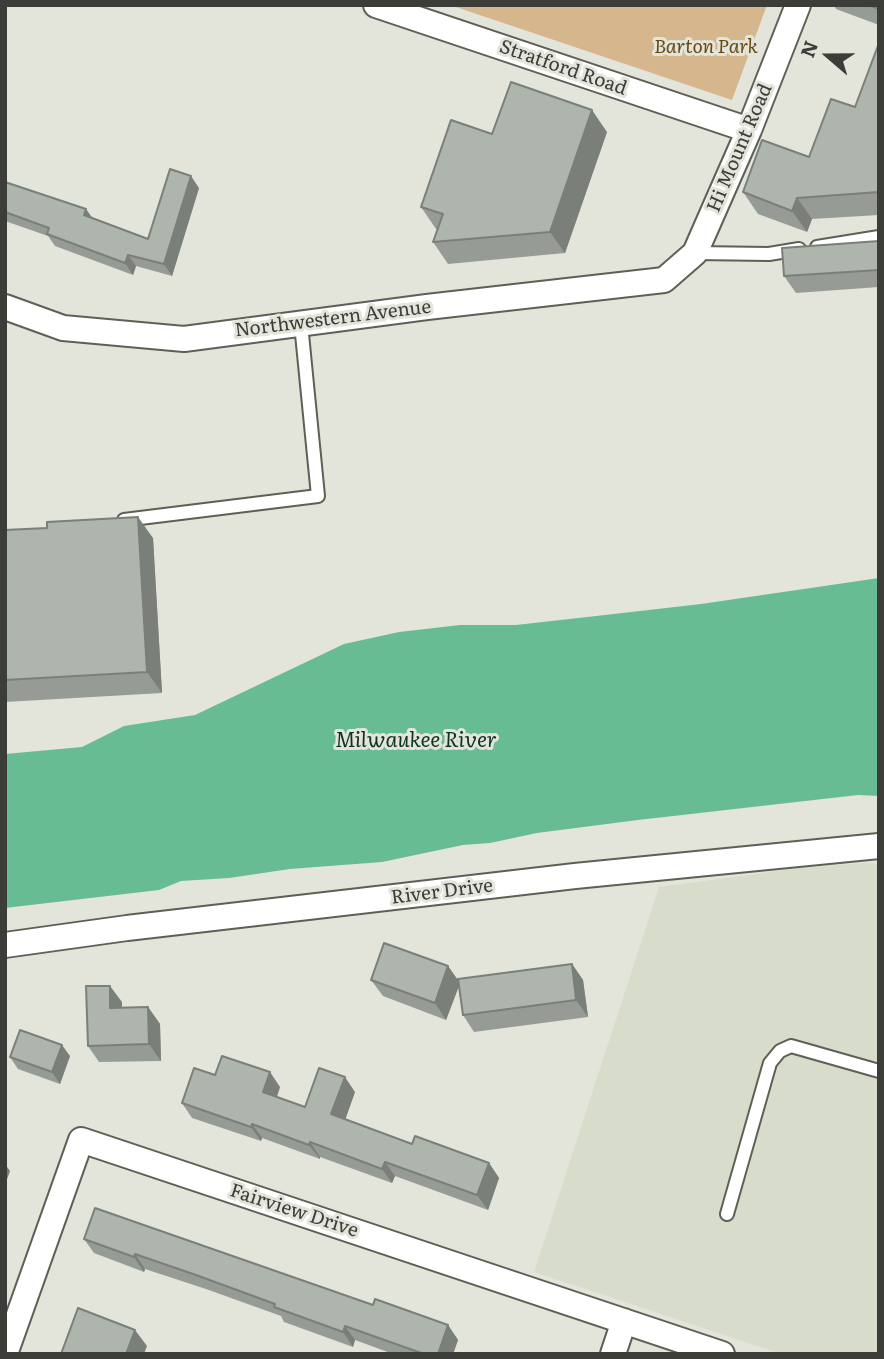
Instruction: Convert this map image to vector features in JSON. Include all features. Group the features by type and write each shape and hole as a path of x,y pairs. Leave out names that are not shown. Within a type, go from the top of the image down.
{"street":[{"name":"Stratford Road","path":"376,5 749,130"},
{"name":"Hi Mount Road","path":"664,280 695,253 749,130 797,5"},
{"name":"Northwestern Avenue","path":"5,307 63,328 184,339 664,280"},
{"name":"River Drive","path":"5,945 127,928 575,876 879,846"},
{"name":"Fairview Drive","path":"5,1354 81,1140 722,1354"},
{"path":"613,1354 624,1321"}],"lane":[{"path":"695,253 769,254 879,237"},
{"path":"114,521 318,496 301,324"},
{"path":"727,1214 770,1063 780,1051 791,1046 879,1071"}],"shaded area":[{"path":"879,864 879,1354 781,1354 534,1272 659,887 800,868"}],"green space":[{"name":"Barton Park","path":"450,5 767,5 732,100"}],"water":[{"name":"Milwaukee River","path":"879,578 879,796 858,795 638,820 463,845 382,862 181,881 159,890 5,908 5,754 82,747 124,726 195,715 344,644 399,632 460,625 516,625 605,615"}],"building":[{"path":"879,43 879,192 797,198 792,211 743,192 762,140 809,157 831,99 855,107"},
{"path":"511,82 592,110 550,232 433,242 443,214 421,207 451,120 492,134"},
{"path":"170,169 191,176 164,264 128,255 125,263 47,234 49,228 5,212 5,182 86,209 84,215 148,239"},
{"path":"879,241 879,270 784,276 782,248"},
{"path":"138,517 147,672 5,680 5,530 47,528 47,522"},
{"path":"384,943 448,966 435,1003 371,980"},
{"path":"572,964 576,1000 463,1015 458,979"},
{"path":"86,986 110,986 110,1008 148,1007 149,1044 88,1046"},
{"path":"20,1030 62,1045 52,1072 10,1057"},
{"path":"222,1056 270,1072 263,1092 305,1107 319,1068 345,1077 331,1114 412,1144 415,1136 489,1163 477,1195 385,1162 382,1169 310,1142 309,1145 182,1103 194,1068 215,1075"},
{"path":"95,1208 373,1305 375,1299 448,1325 438,1354 424,1354 345,1326 343,1332 196,1275 84,1239"},
{"path":"78,1308 135,1330 126,1354 61,1354"}]}
